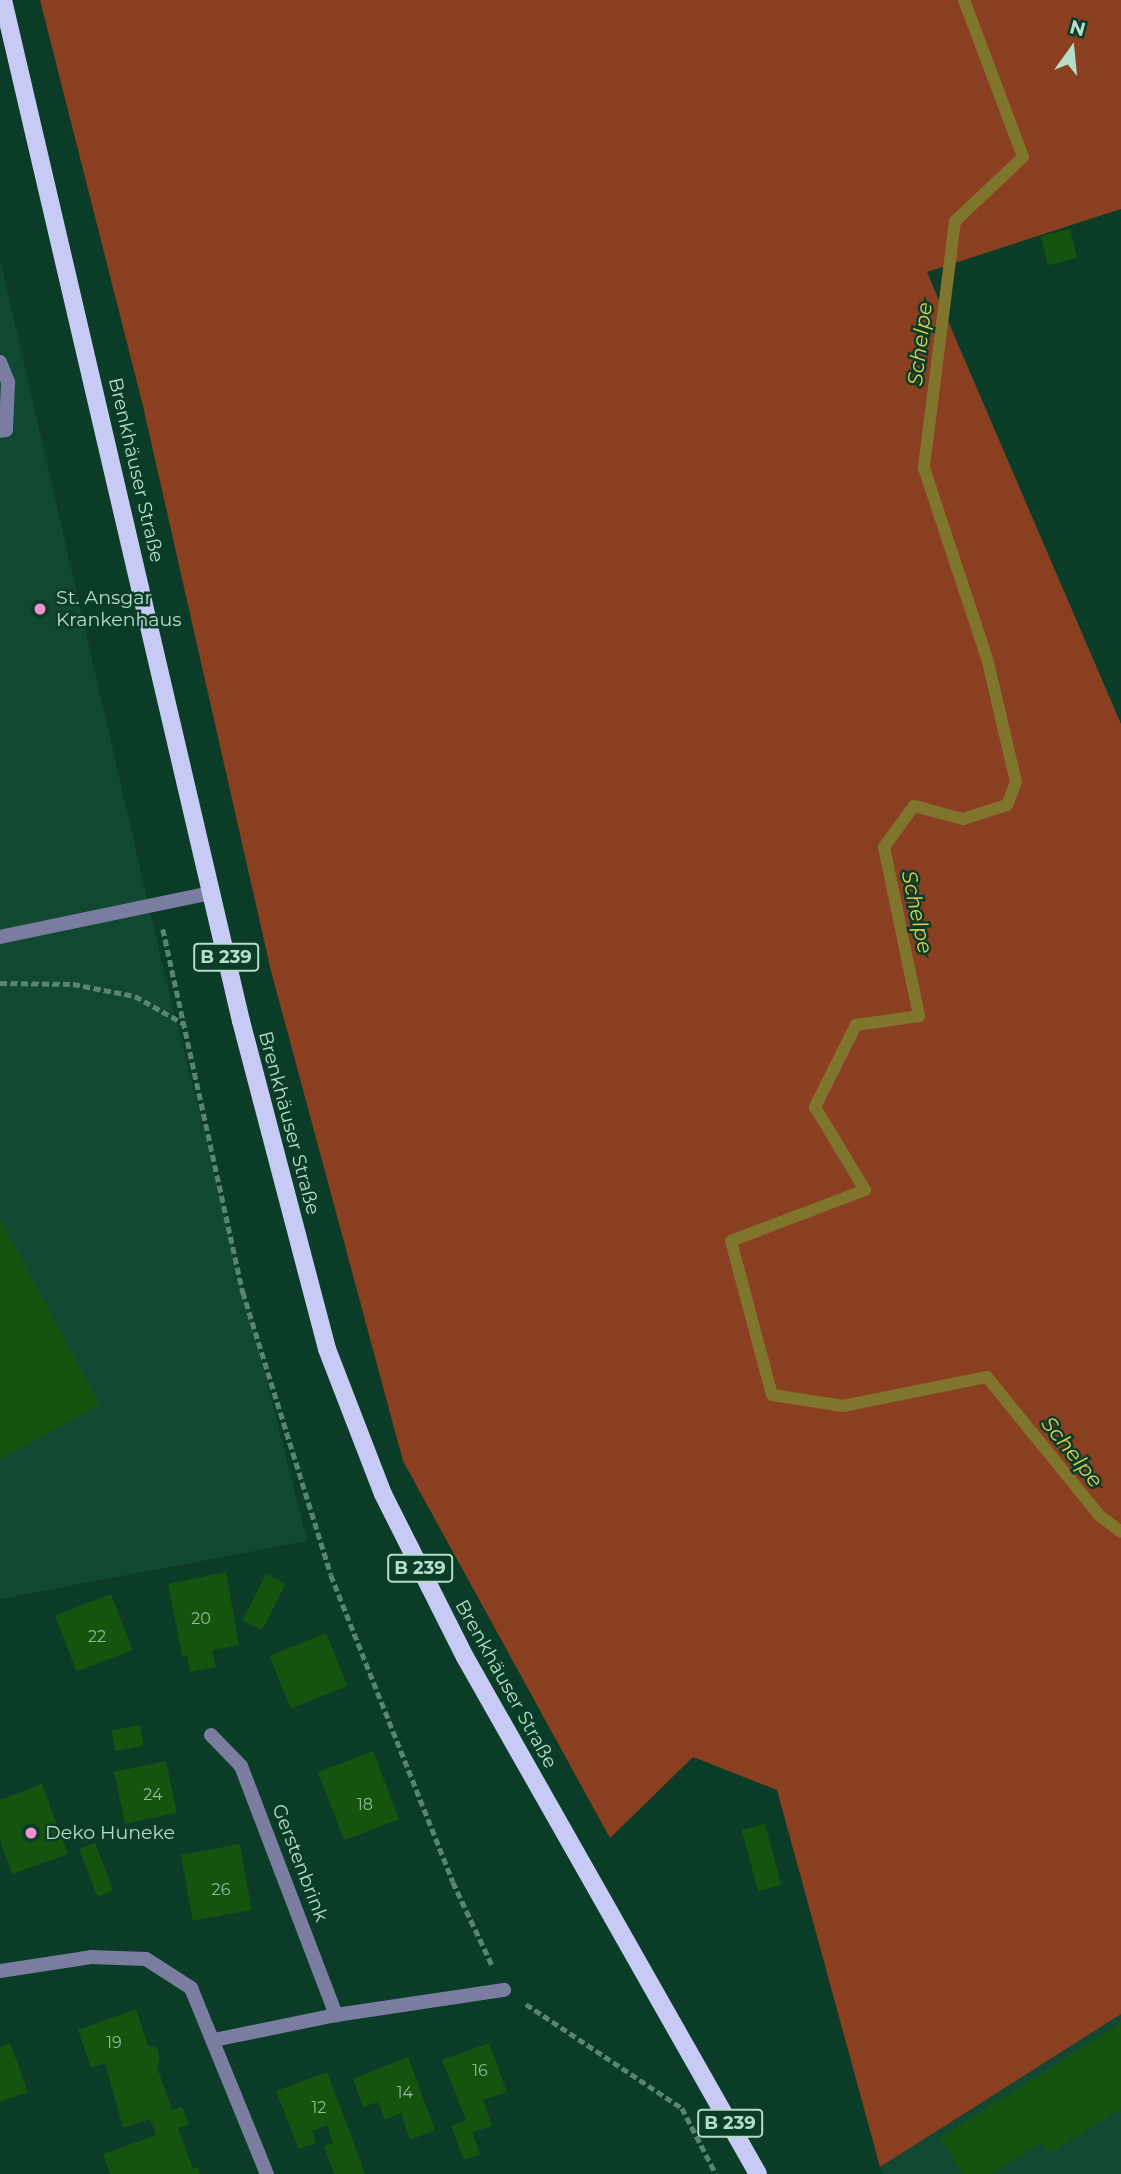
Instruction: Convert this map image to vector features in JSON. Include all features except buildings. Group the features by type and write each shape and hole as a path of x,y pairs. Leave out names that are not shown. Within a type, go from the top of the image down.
{"main road":[{"name":"Brenkhäuser Straße","path":"3,0 211,893 327,1349 383,1494 465,1657 758,2174"}],"street":[{"path":"0,362 8,382 6,430 0,432"},
{"path":"0,937 211,893"},
{"name":"Gerstenbrink","path":"211,1735 241,1766 336,2015"},
{"path":"0,1971 92,1957 146,1959 191,1988 267,2174"},
{"path":"214,2040 336,2015 504,1990"}],"path":[{"path":"158,906 243,1292 331,1575 453,1882 504,1990 682,2108 716,2174"},
{"path":"0,983 73,984 135,996 184,1024"}],"shaded area":[{"path":"40,0 1121,0 1121,209 927,272 1121,724 1121,2014 880,2167 777,1790 693,1757 610,1838 403,1461 271,971 142,402"},
{"name":"St. Ansgar Krankenhaus","path":"0,259 161,959 307,1541 0,1599"},
{"path":"1121,2014 1121,2174 884,2174 880,2167"}],"waterway":[{"name":"Schelpe","path":"964,0 1023,157 955,221 924,468 988,662 1016,782 1007,805 963,819 914,806 884,847 919,1016 856,1025 815,1107 865,1190 731,1241 772,1395 843,1406 987,1377 1100,1516 1121,1532"}],"place":[{"name":"St. Ansgar Krankenhaus","path":"40,609"},
{"name":"Deko Huneke","path":"31,1833"}]}
